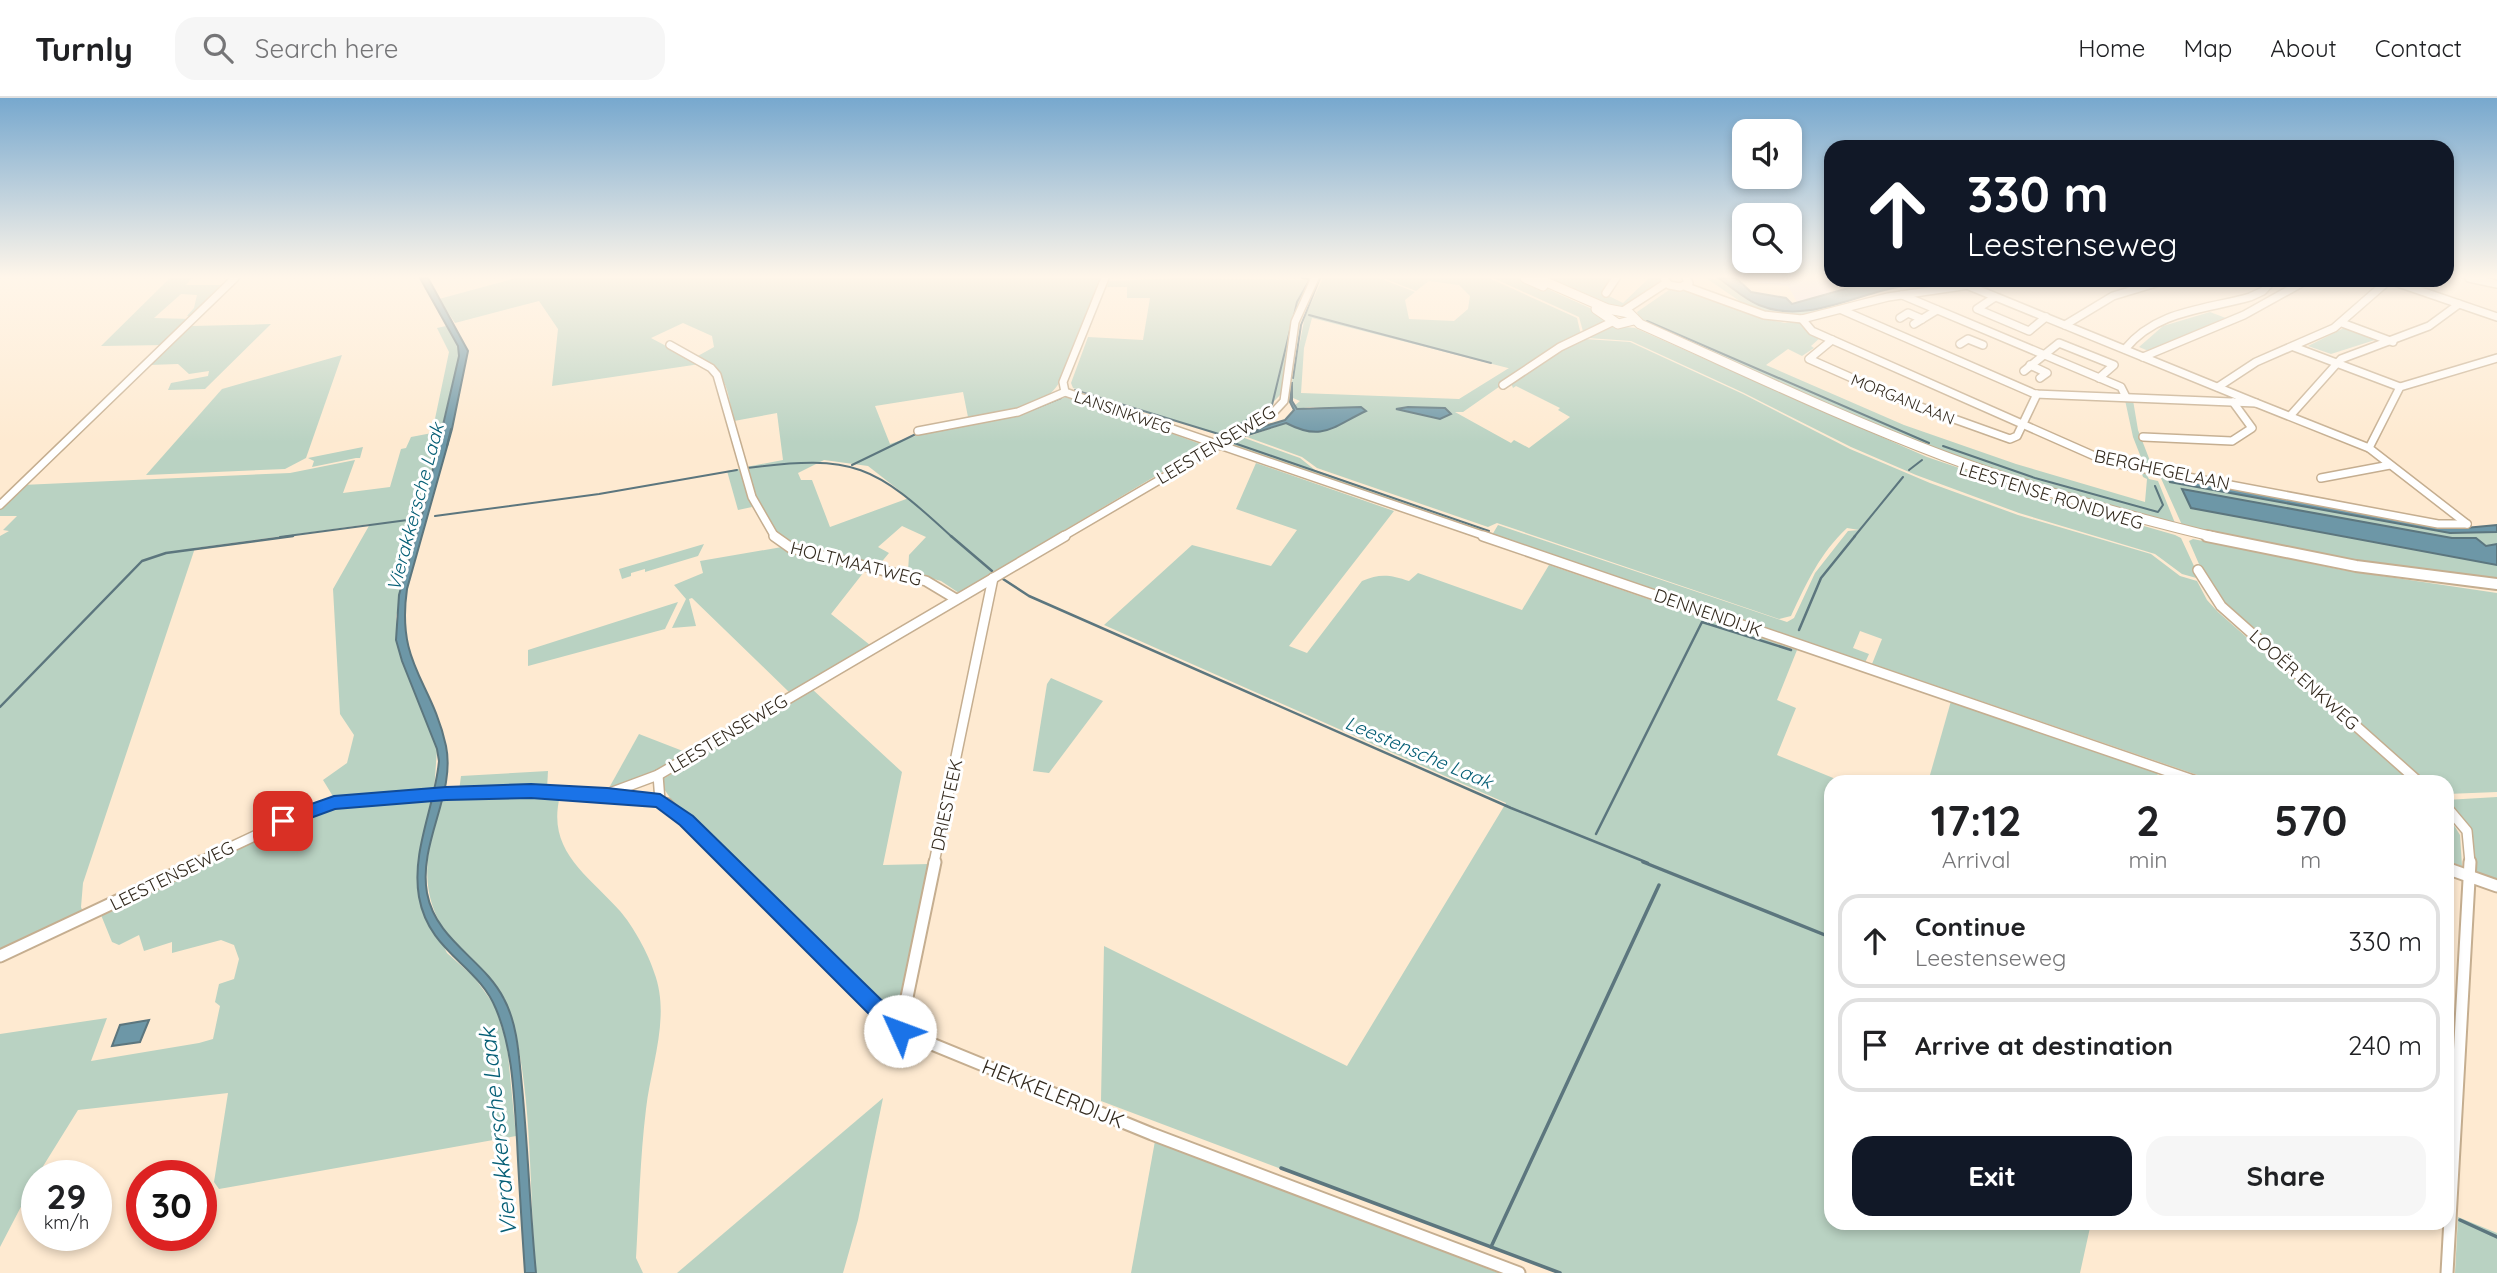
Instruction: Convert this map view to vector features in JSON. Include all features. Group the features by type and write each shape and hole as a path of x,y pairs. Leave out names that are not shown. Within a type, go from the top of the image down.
{"main road":[{"name":"LEESTENSE RONDWEG","path":"1661,333 1929,456 2055,499 2173,530 2343,569 2497,590"},
{"name":"LEESTENSE RONDWEG","path":"2191,534 2340,562 2497,584"}],"street":[{"path":"0,505 178,333"},
{"name":"LANSINKWEG","path":"1083,333 1063,382 1065,392 1217,445"},
{"name":"LEESTENSEWEG","path":"0,956 68,927 283,821 334,803 469,793 607,794 658,775 1272,414 1284,401 1293,333"},
{"path":"1503,385 1583,333"},
{"name":"BERGHEGELAAN","path":"1816,333 2091,457 2126,466 2438,524 2467,524 2390,465"},
{"path":"1895,333 2037,394 2256,403"},
{"path":"1961,344 1968,339 1976,346 1988,333"},
{"path":"1991,333 2121,387 2126,397"},
{"path":"2084,333 2370,449 2390,465"},
{"path":"2125,349 2138,333"},
{"path":"2143,357 2204,333"},
{"path":"2218,387 2248,364 2297,346 2323,333"},
{"path":"2368,333 2393,342"},
{"path":"2290,416 2337,361 2417,333"},
{"name":"MORGANLAAN","path":"1832,340 1809,359 1894,397 2005,438 2015,439 2023,426"},
{"path":"2040,378 2047,373 2027,368 2059,343 2114,365 2099,378"},
{"name":"HOLTMAATWEG","path":"670,345 711,368 717,375 737,455 773,538 791,548 926,581 956,599"},
{"path":"2297,346 2400,387 2497,358"},
{"path":"2370,449 2400,387"},
{"path":"918,431 1018,412 1065,392"},
{"path":"2023,426 2037,394"},
{"path":"2143,437 2235,441 2252,428 2233,402"},
{"name":"DENNENDIJK","path":"1217,445 2179,775"},
{"path":"2321,478 2390,465"},
{"name":"LOOËR ENKWEG","path":"2198,570 2221,606 2411,775"},
{"name":"DRIESTEEK","path":"900,1031 993,578"},
{"path":"607,794 660,801 658,775"},
{"name":"HEKKELERDIJK","path":"660,801 686,821 900,1031 1152,1134 1519,1273"},
{"path":"2454,816 2467,831 2470,876 2454,1141"},
{"path":"2454,871 2497,886"},
{"path":"2446,1273 2449,1230"}],"green space":[{"path":"114,333 177,333 165,345 101,346"},
{"path":"184,333 262,333 205,389 168,390 171,383 208,376 209,371 189,374 178,364 149,365"},
{"path":"439,333 450,333 458,346 459,356 396,617 402,661 437,749 434,792 334,798 323,780 347,763 354,735 340,714 333,589 370,524 195,548 83,883 81,907 84,915 0,951 0,536 9,531 3,530 17,516 0,516 0,507 22,485 290,473 355,460 343,493 390,487 401,449 406,448 411,437 432,433 449,352"},
{"path":"558,333 662,333 651,338 700,364 552,386"},
{"path":"705,333 1079,333 1054,390 1033,404 968,417 963,392 875,406 890,444 934,431 1024,411 1068,396 1206,446 959,593 941,581 908,572 909,555 926,537 902,526 878,547 889,553 879,565 827,555 800,547 779,536 768,523 746,467 783,460 777,413 734,421 727,391 720,376 696,357 714,347 712,336","holes":["824,460 868,466 909,498 830,527 812,480 801,480 798,473"]},
{"path":"1144,333 1289,333 1281,394 1263,413 1221,435 1073,388 1071,383 1088,337 1143,340"},
{"path":"1302,333 1308,333 1304,348 1301,393 1459,399 1509,368 1370,333 1580,333 1463,412 1455,412 1511,443 1514,440 1529,448 1570,417 1558,410 1560,408 1516,386 1513,388 1511,383 1575,342 1585,339 1630,342 1743,394 1850,449 1930,483 2018,515 2151,554 2180,576 2197,581 2207,600 2218,612 2403,775 2197,775 1872,664 1882,639 1860,631 1853,648 1869,654 1864,665 1492,535 1498,525 1787,622 1794,618 1815,573 1848,531 1859,530 1847,528 1837,538 1814,569 1791,616 1779,619 1497,523 1488,527 1317,468 1302,457 1247,437 1286,423 1299,429 1319,432 1336,427 1366,411 1310,407 1297,409 1294,406 1300,401 1293,398 1292,382"},
{"path":"1600,333 1646,333 1927,457 2047,498 2175,535 2181,538 2200,579 2182,574 2155,554 2019,513 1916,475 1851,447 1744,393 1631,341 1588,338"},
{"path":"1663,333 1811,333 1821,337 1811,346 1814,348 1802,356 1788,349 1766,365 1904,425 2016,464 2145,502 2147,479 2141,471 2145,472 2149,479 2158,481 2175,523 2138,517 1922,446"},
{"path":"2155,333 2199,333 2151,352 2139,347"},
{"path":"2334,333 2362,333 2378,339 2331,354 2308,346"},
{"path":"342,355 306,458 285,469 146,475 222,389"},
{"path":"2125,400 2133,400 2138,430 2152,466 2144,465 2133,437"},
{"path":"1239,436 1300,458 1315,470 1489,531 1487,534 1227,444"},
{"path":"363,447 360,458 312,467 314,461 308,458"},
{"path":"1256,463 1394,511 1289,646 1307,653 1362,581 1368,578 1386,576 1409,581 1418,573 1522,610 1549,565 1797,650 1777,700 1796,708 1777,755 1826,775 1824,1230 2089,1230 2080,1273 1557,1273 1101,1101 1104,946 1347,1066 1506,803 1104,625 1192,545 1271,566 1297,530 1236,509"},
{"path":"739,469 752,507 738,510 727,471"},
{"path":"2160,476 2168,477 2170,482 2450,533 2497,532 2497,544 2486,546 2476,538 2452,538 2182,489 2191,508 2497,565 2497,582 2269,548 2182,525"},
{"path":"2193,539 2342,570 2497,593 2497,792 2454,794 2454,775 2419,775 2226,608 2202,571 2189,541"},
{"path":"704,544 698,556 645,572 645,569 631,573 631,576 622,579 619,569"},
{"path":"782,547 867,568 831,614 870,645 790,693 692,598 689,599 696,626 672,628 686,599 674,585 703,573 700,561"},
{"path":"678,602 665,629 528,666 528,650"},
{"path":"1051,678 1103,701 1049,773 1033,771 1047,684"},
{"path":"812,689 902,772 883,865 930,864 901,1021 677,808 664,789 663,779"},
{"path":"1951,701 2158,773 2158,775 1930,775"},
{"path":"639,734 688,753 638,780 609,788"},
{"path":"548,771 547,789 459,791 461,776"},
{"path":"560,796 557,815 564,847 583,873 625,917 644,948 654,972 661,1006 641,1165 636,1258 643,1273 536,1273 527,1115 513,1023 504,1001 492,983 446,933 436,915 427,878 430,839 441,797"},
{"path":"2497,797 2497,880 2475,872 2469,833 2454,809 2454,800"},
{"path":"432,798 418,862 419,898 447,953 474,977 495,1006 507,1045 516,1136 219,1189 217,1163 228,1093 78,1110 47,1160 21,1160 21,1207 0,1247 0,1034 107,1018 91,1061 213,1039 220,1006 215,1002 219,984 234,979 239,959 234,945 221,940 172,953 172,942 144,951 139,935 119,945 112,942 101,915 325,807"},
{"path":"2454,825 2460,835 2462,866 2454,863"},
{"path":"883,1098 858,1220 843,1273 677,1273"},
{"path":"1155,1141 1499,1273 1131,1273"},
{"path":"2458,1217 2497,1233 2497,1273 2455,1273"}],"water":[{"path":"451,333 458,333 468,351 452,429 407,589 405,615 406,636 411,655 440,724 448,764 428,856 427,893 440,924 485,972 509,1009 517,1042 522,1087 536,1273 525,1273 514,1090 502,1025 488,994 478,980 433,932 424,916 419,897 418,863 439,761 437,749 396,640 399,595 424,507 459,356 458,346"},
{"path":"1292,382 1292,401 1297,409 1361,407 1366,411 1336,427 1319,432 1299,429 1286,423 1245,436 1285,420 1294,410 1290,402"},
{"path":"1445,408 1451,414 1440,419 1396,409"},
{"path":"2168,477 2440,527 2497,525 2497,532 2450,533 2170,482"},
{"path":"2182,489 2452,538 2476,538 2486,546 2497,544 2497,565 2191,508"},
{"path":"149,1020 140,1042 112,1046 120,1025"}],"waterway":[{"path":"1075,390 1222,435 1272,405 1289,333"},
{"path":"1293,378 1300,333"},
{"path":"1377,333 1491,363"},
{"path":"1674,333 1929,443"},
{"path":"1031,410 1061,398"},
{"name":"Vierakkersche Laak","path":"447,446 451,429"},
{"path":"852,465 918,433"},
{"path":"1234,443 1489,531"},
{"path":"1943,446 2035,478 2158,512 2163,505 2155,486"},
{"path":"1909,470 1922,460"},
{"name":"Leestensche Laak","path":"747,468 814,463 861,470 902,494 952,537"},
{"path":"435,516 599,494 737,470"},
{"path":"1854,537 1903,477"},
{"path":"280,537 415,519"},
{"path":"0,707 142,561 166,553 293,536"},
{"name":"Leestensche Laak","path":"951,536 992,571"},
{"path":"1799,630 1821,578 1855,536"},
{"name":"Leestensche Laak","path":"1003,579 1029,596 1511,808 1648,863"},
{"path":"1596,834 1702,622 1791,650"},
{"name":"Leestensche Laak","path":"1643,862 1824,935"},
{"path":"1491,1247 1659,885"},
{"path":"1281,1168 1560,1273"},
{"name":"Leestensche Laak","path":"2460,1220 2497,1237"}],"route":[{"path":"283,821 312,808 334,803 446,793 531,791 607,794 667,803 900,1031"}]}
